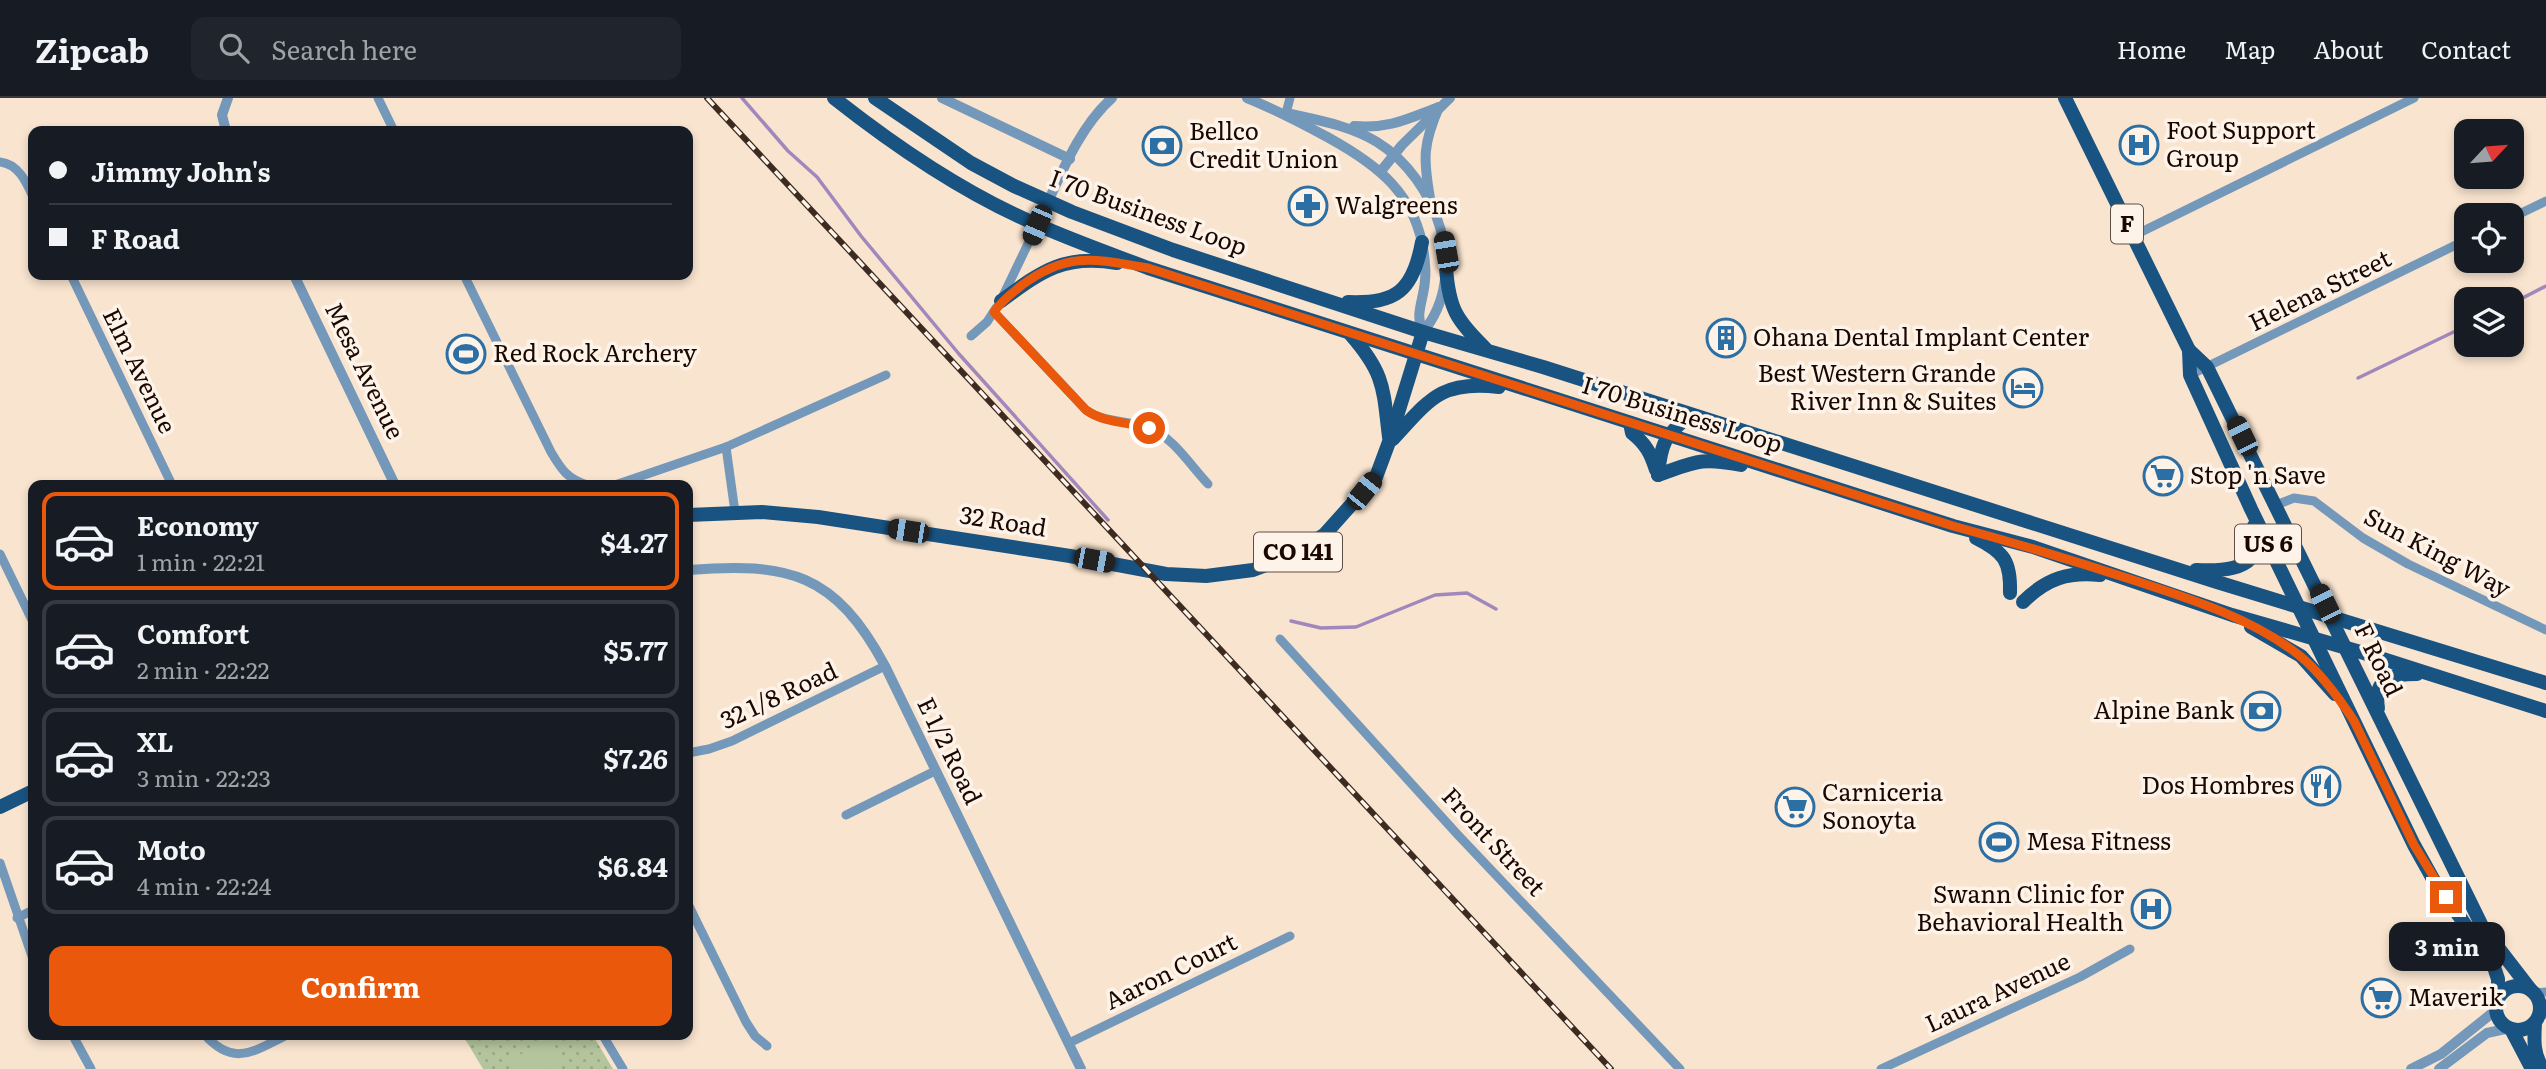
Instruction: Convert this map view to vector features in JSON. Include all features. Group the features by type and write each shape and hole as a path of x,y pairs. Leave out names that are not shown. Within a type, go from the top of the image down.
{"main road":[{"name":"I 70 Business Loop","path":"834,98 863,121 972,191 1037,225 1148,268 1953,526 2033,547 2232,615 2546,710"},
{"name":"I 70 Business Loop","path":"875,98 971,163 1048,202 1173,250 1423,332 2546,683"},
{"name":"F Road","path":"2065,98 2189,350 2207,367 2483,928 2537,991"},
{"path":"1317,297 1367,303 1393,296 1413,277 1422,242"},
{"path":"998,306 1042,271 1066,262 1105,261 1148,268"},
{"path":"1446,268 1449,299 1456,317 1489,351"},
{"name":"32 Road","path":"693,515 762,512 830,519 1187,576 1229,574 1273,564 1293,555 1325,534 1376,477 1423,332"},
{"path":"1349,333 1370,358 1380,379 1389,442"},
{"name":"F Road","path":"2189,350 2190,375 2251,509 2414,845 2433,879 2493,964 2498,979 2497,1004"},
{"path":"1389,442 1430,399 1449,389 1480,386 1536,392"},
{"path":"1658,475 1663,445 1668,434 1690,415"},
{"path":"1630,424 1632,433 1648,450 1658,475"},
{"path":"1658,475 1690,463 1712,460 1811,479"},
{"path":"2156,562 2212,571 2241,565 2248,560 2257,545 2251,509"},
{"path":"1953,526 1988,544 2005,558 2010,570 2010,593"},
{"path":"2023,602 2047,582 2063,575 2075,573 2130,579"},
{"name":"US 6","path":"2232,615 2301,656 2323,679 2354,721"},
{"path":"2379,712 2378,691 2388,677 2430,674"},
{"path":"0,807 28,793"},
{"path":"2497,1004 2512,986 2525,986 2537,991 2540,1018 2534,1047 2543,1069"},
{"name":"US 6","path":"2497,1004 2501,1021 2510,1028 2532,1069"},
{"path":"2510,1028 2524,1029 2540,1018"}],"street":[{"path":"378,98 392,126"},
{"path":"942,98 1070,159"},
{"path":"971,336 998,306 1070,159 1096,115 1112,98"},
{"name":"32 Road","path":"1247,98 1286,113 1350,149 1381,171 1407,205 1422,242 1425,282 1418,322 1423,332 1437,312 1446,268 1443,237 1432,207 1416,180 1394,155 1364,135 1336,124 1286,113"},
{"path":"1286,113 1290,98"},
{"path":"1381,171 1450,98"},
{"path":"2133,236 2414,98"},
{"path":"225,126 222,115 226,101"},
{"path":"1336,124 1372,128 1393,125 1439,107"},
{"path":"1432,207 1425,172 1424,148 1439,107"},
{"path":"0,162 16,169 28,186"},
{"path":"2524,212 2546,201"},
{"name":"Helena Street","path":"2190,375 2454,246"},
{"name":"Elm Avenue","path":"73,280 170,480"},
{"name":"Mesa Avenue","path":"296,280 394,480"},
{"path":"466,280 551,452 564,473 574,480"},
{"path":"998,306 1086,410 1095,416 1141,425 1159,433 1208,484"},
{"path":"630,480 726,447 886,375"},
{"path":"726,447 735,512"},
{"name":"Sun King Way","path":"2276,505 2294,498 2314,501 2353,531 2408,564 2546,630"},
{"path":"0,554 28,612"},
{"name":"E 1/2 Road","path":"693,569 754,568 796,576 816,584 849,611 872,641 885,666 1082,1069"},
{"name":"Front Street","path":"1280,639 1458,835 1680,1069"},
{"name":"32 1/8 Road","path":"693,752 732,741 885,666"},
{"path":"846,815 935,771"},
{"path":"0,863 28,945"},
{"path":"18,918 28,913"},
{"path":"693,914 746,1022 755,1036 767,1046"},
{"name":"Aaron Court","path":"1069,1043 1290,936"},
{"name":"Laura Avenue","path":"1881,1069 2080,978 2130,949"},
{"path":"2411,1069 2441,1054 2497,1004"},
{"path":"2439,1069 2487,1033 2510,1028"},
{"path":"75,1040 91,1069"},
{"path":"210,1040 218,1049 230,1055 252,1051 276,1040"},
{"path":"606,1040 623,1069"}],"green space":[{"path":"466,1040 596,1040 613,1069 483,1069"},
{"path":"552,1040 563,1062 550,1069 515,1069 510,1060"}],"waterway":[{"path":"742,98 788,151 817,177 861,236 959,354 1108,520"},
{"path":"2524,297 2546,286"},
{"path":"2358,378 2454,332"},
{"path":"1291,621 1321,628 1356,627 1435,595 1467,593 1496,609"}],"railway":[{"path":"707,98 1611,1069"}],"place":[{"name":"Foot Support Group","path":"2139,145"},
{"name":"Bellco Credit Union","path":"1162,146"},
{"name":"Walgreens","path":"1308,206"},
{"name":"Ohana Dental Implant Center","path":"1726,338"},
{"name":"Red Rock Archery","path":"466,354"},
{"name":"Best Western Grande River Inn & Suites","path":"2023,388"},
{"name":"Stop 'n Save","path":"2163,476"},
{"name":"Alpine Bank","path":"2261,711"},
{"name":"Dos Hombres","path":"2321,786"},
{"name":"Carniceria Sonoyta","path":"1795,807"},
{"name":"Mesa Fitness","path":"1999,842"},
{"name":"Swann Clinic for Behavioral Health","path":"2151,909"},
{"name":"Maverik","path":"2381,998"}],"route":[{"path":"1149,428 1106,420 1086,410 994,312 1001,301 1042,271 1066,262 1088,259 1148,268 1953,526 2033,547 2232,615 2301,656 2344,705 2414,845 2446,897"}]}
